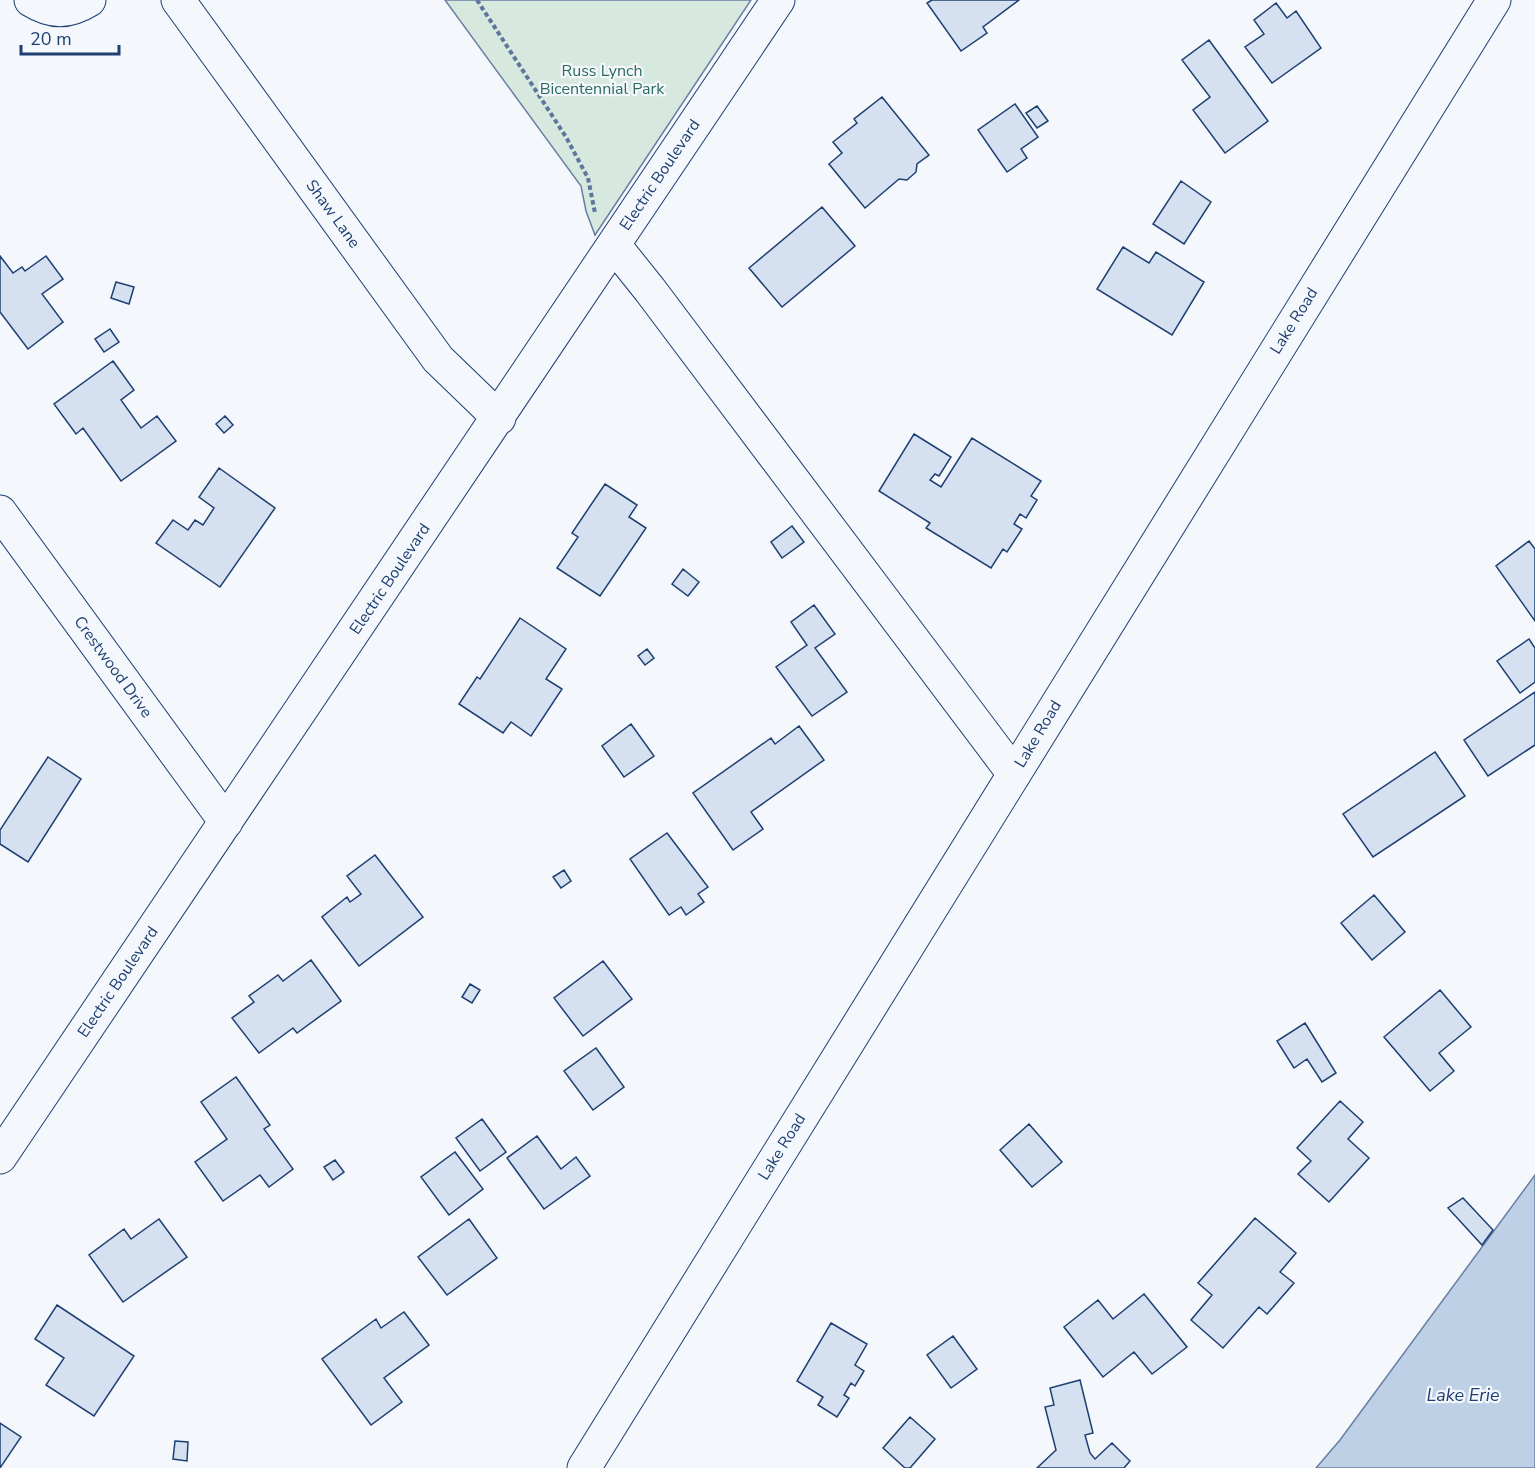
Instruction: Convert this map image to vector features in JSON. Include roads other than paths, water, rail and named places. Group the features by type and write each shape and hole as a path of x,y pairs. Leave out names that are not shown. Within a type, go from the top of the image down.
{"street":[{"path":"31,0 62,12 75,9 89,0"},
{"name":"Shaw Lane","path":"178,0 438,359 499,418"},
{"name":"Electric Boulevard","path":"0,1157 778,0"},
{"name":"Lake Road","path":"584,1468 1494,0"},
{"path":"614,245 651,290 1014,774"},
{"name":"Crestwood Drive","path":"0,512 226,822"}],"water":[{"name":"Lake Erie","path":"1535,1175 1535,1468 1316,1468 1340,1440"}],"park label":[{"name":"Russ Lynch Bicentennial Park","path":"602,80"}]}
